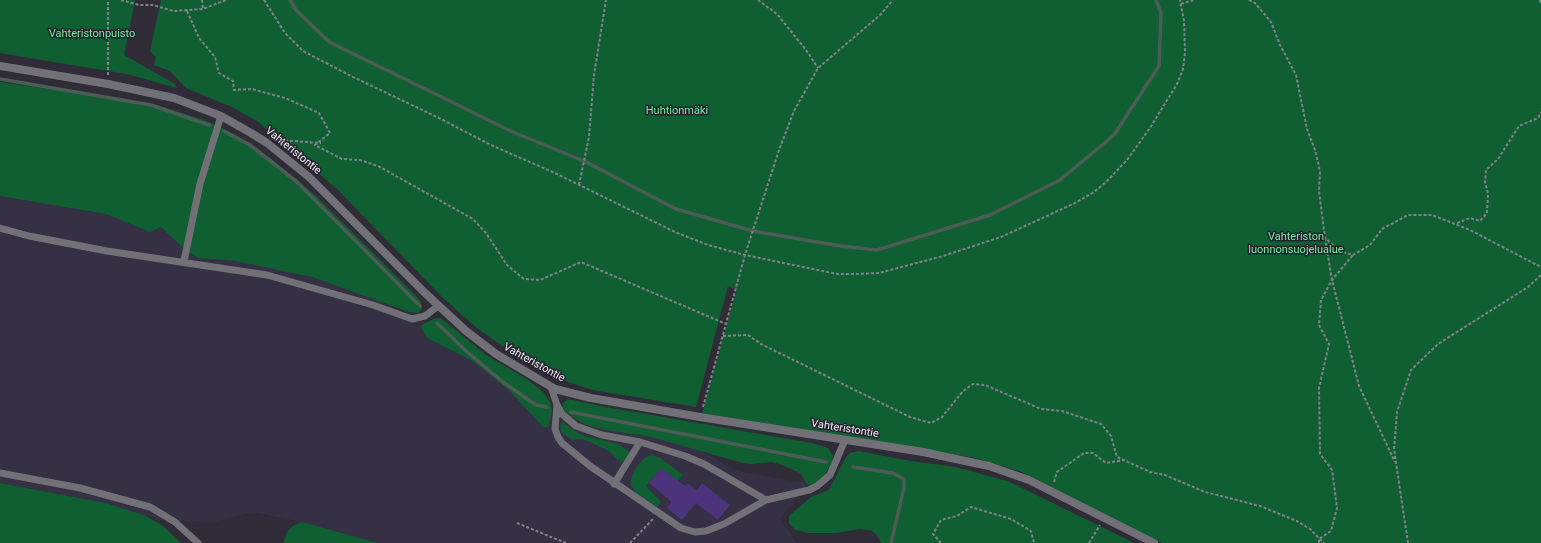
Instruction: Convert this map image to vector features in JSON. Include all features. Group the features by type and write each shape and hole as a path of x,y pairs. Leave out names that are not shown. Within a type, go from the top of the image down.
{"street":[{"name":"Vahteristontie","path":"0,66 108,84 174,98 221,116 261,139 309,177 438,306 485,346 551,387 571,394 700,417 923,452 989,466 1015,474 1154,543"}],"lane":[{"path":"184,262 200,184 221,116"},
{"path":"0,228 29,236 107,251 267,275 373,305 412,319 425,316 438,306"},
{"path":"551,387 557,405 565,418 582,429 602,435 640,442 685,456 704,464 766,500"},
{"path":"557,405 555,424 558,437 582,460 614,484 681,528 701,532 714,529 766,500 809,490 817,486 830,475 845,440"},
{"path":"614,484 640,442"},
{"path":"0,473 80,488 150,507 175,522 198,543"}],"path":[{"path":"108,0 108,84"},
{"path":"121,0 140,5 153,5 173,11 203,9 226,0"},
{"path":"202,0 203,9"},
{"path":"264,0 285,33 303,51 491,145 579,185 675,232 708,245 745,255 837,274 880,272 943,256 1000,237 1072,204 1094,192 1107,181 1126,160 1150,128 1177,84 1183,69 1185,54 1180,0"},
{"path":"579,185 589,137 594,75 606,0"},
{"path":"758,0 778,14 818,68"},
{"path":"700,417 745,255 779,150 794,111 818,68 880,15 893,0"},
{"path":"1181,4 1194,0"},
{"path":"1249,0 1256,3 1271,22 1280,45 1296,75 1307,129 1315,150 1320,171 1318,191 1332,280 1359,386 1396,465"},
{"path":"1540,0 1541,4"},
{"path":"187,11 199,38 215,57 219,73 233,81 234,90 252,89 285,98 319,113 330,133 315,145 342,159 360,160 378,166 473,219 486,233 507,265 524,279 540,280 582,262 726,324"},
{"path":"1456,223 1470,218 1480,222 1487,214 1488,194 1485,182 1486,170 1498,159 1519,126 1538,118 1541,112"},
{"path":"261,139 321,143"},
{"path":"1319,539 1331,531 1337,508 1332,470 1320,454 1319,388 1329,344 1319,325 1321,300 1332,280 1353,255 1370,245 1382,229 1408,215 1432,215 1456,223 1541,267"},
{"path":"1325,238 1340,251 1353,255"},
{"path":"1408,543 1394,448 1397,412 1411,370 1438,344 1528,287 1541,275"},
{"path":"723,336 748,335 761,344 910,417 931,423 942,417 963,391 973,384 985,385 1041,409 1062,411 1101,424 1111,436 1117,457 1150,472 1181,481 1205,492 1270,510 1297,521 1310,528 1324,543"},
{"path":"1051,491 1058,472 1084,453 1093,453 1106,463 1124,460"},
{"path":"941,543 933,534 941,520 957,516 971,507 1018,523 1030,531 1034,543"},
{"path":"630,543 658,514"},
{"path":"1089,543 1105,518"},
{"path":"517,523 566,543"}],"shaded area":[{"path":"0,196 106,214 150,232 161,227 180,245 198,258 235,261 273,268 312,277 373,298 452,336 527,396 690,445 737,471 798,482 812,478 780,519 797,543 378,543 302,522 253,512 213,522 156,520 106,503 0,483"}],"green space":[{"name":"Vahteristonpuisto","path":"0,0 135,0 124,55 175,84 177,88 127,74 0,53"},
{"name":"Vahteriston luonnonsuojelualue","path":"161,0 1541,0 1541,543 1162,543 1022,472 976,458 702,413 737,289 728,286 696,407 593,390 568,382 518,357 477,328 443,298 337,189 257,121 232,107 186,88 170,71 154,65 156,57 150,51"},
{"path":"0,82 157,105 207,121 234,134 270,158 315,195 417,297 421,302 422,309 418,313 409,312 312,277 235,261 198,258 180,245 161,227 150,232 106,214 0,196"},
{"path":"436,318 442,319 486,355 528,380 543,392 550,402 552,411 548,427 543,427 510,391 473,361 429,339 421,327 423,324"},
{"path":"568,399 812,443 828,448 833,456 832,462 823,478 814,484 808,485 800,473 772,462 750,464 743,463 651,437 606,430 586,425 565,412 562,404"},
{"path":"562,422 581,435 618,444 630,452 624,462 619,461 609,451 588,441 582,439 573,440 566,436 561,431 560,425"},
{"path":"858,451 911,461 956,467 1010,482 1134,543 881,543 876,534 871,530 859,529 837,533 807,533 794,529 789,523 789,516 811,497 829,490 846,457 850,453"},
{"path":"652,455 659,457 683,475 678,481 661,468 646,486 661,502 657,507 635,492 630,483 637,466 646,457"},
{"path":"0,483 106,503 144,515 163,526 181,543 0,543"},
{"path":"302,522 378,543 283,543 287,532 293,526"}],"building":[{"path":"661,468 685,486 687,483 697,490 702,483 730,505 718,520 696,503 682,520 667,508 672,502 649,483"}],"waterway":[{"path":"290,0 296,10 329,42 515,133 584,161 676,209 753,231 841,246 877,250 990,215 1060,180 1114,135 1159,66 1161,13 1156,0"},
{"path":"0,79 151,105 209,125"},
{"path":"224,131 250,145 297,182 420,306"},
{"path":"437,323 466,351 503,382 536,405 547,407"},
{"path":"571,412 826,462"},
{"path":"853,467 893,473 904,479 904,488 891,543"}],"park label":[{"name":"Huhtionmäki","path":"677,111"}]}
